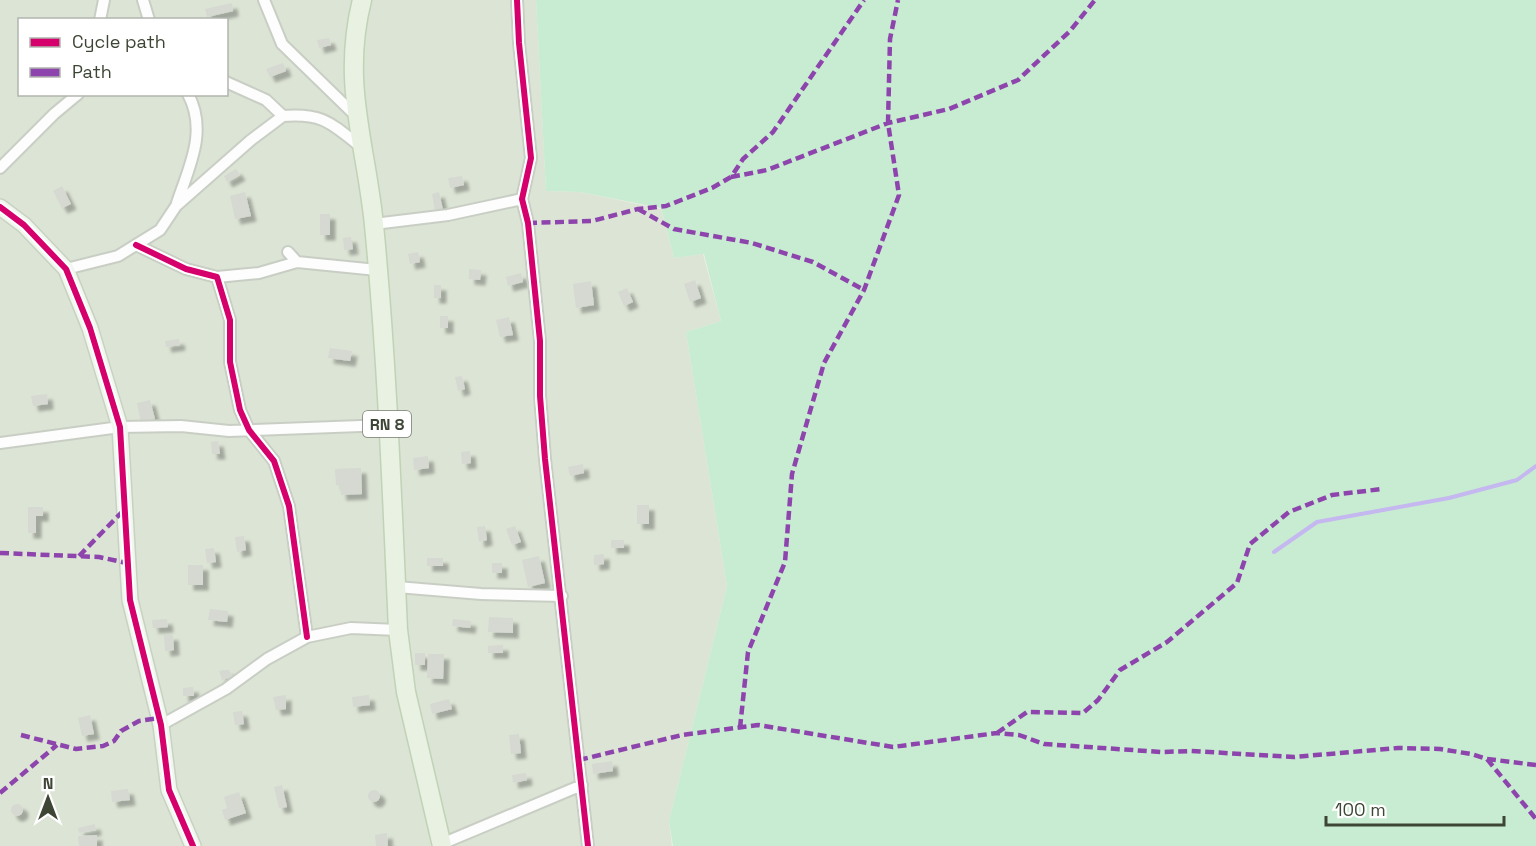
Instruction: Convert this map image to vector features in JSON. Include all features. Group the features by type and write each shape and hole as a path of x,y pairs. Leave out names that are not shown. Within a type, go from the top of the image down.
{"main road":[{"name":"RN 8","path":"362,0 355,28 352,66 355,115 374,224 399,630 406,692 440,845"}],"street":[{"path":"100,18 104,0"},
{"path":"144,0 148,18"},
{"path":"264,0 282,44 355,115"},
{"path":"517,0 531,158 522,199 528,223 540,341 540,396 545,459 588,846"},
{"path":"228,83 266,100 283,116"},
{"path":"0,168 54,114 76,96"},
{"path":"66,269 118,256 160,230 176,206 198,142 194,106 189,96"},
{"path":"176,206 251,140 283,116 309,114 332,123 361,147"},
{"path":"374,224 448,215 522,199"},
{"path":"0,207 24,225 66,269 90,328 120,427 130,600 161,725 169,790 193,846"},
{"path":"136,245 186,269 217,277 259,273 297,262 377,270"},
{"path":"288,252 297,262"},
{"path":"217,277 230,320 230,362 240,410 249,430 274,461 289,506 307,637"},
{"path":"0,443 120,427 181,426 229,431 387,425"},
{"path":"397,587 481,594 562,596"},
{"path":"161,725 226,689 267,659 307,637 351,628 399,630"},
{"path":"440,845 582,785"}],"shaded area":[{"path":"0,0 536,0 546,191 580,192 661,209 674,258 703,254 721,321 686,332 727,586 669,821 672,846 0,846"}],"green space":[{"path":"536,0 1536,0 1536,846 673,846 669,821 727,586 686,332 721,321 704,254 674,258 661,208 580,192 546,191"}],"building":[{"path":"232,3 233,11 207,17 205,9"},
{"path":"329,38 331,45 319,48 317,40"},
{"path":"283,63 286,71 270,77 266,69"},
{"path":"236,169 240,175 227,182 224,176"},
{"path":"462,176 464,185 450,188 448,178"},
{"path":"62,186 71,204 62,208 53,191"},
{"path":"245,192 251,216 235,219 230,196"},
{"path":"439,192 443,210 435,211 432,194"},
{"path":"320,214 330,214 330,235 320,235"},
{"path":"351,237 353,249 344,250 343,238"},
{"path":"418,252 420,262 410,264 408,254"},
{"path":"469,269 481,270 480,280 469,279"},
{"path":"521,273 523,282 508,286 506,277"},
{"path":"695,280 701,298 690,302 684,284"},
{"path":"591,281 594,305 576,308 573,284"},
{"path":"434,285 441,285 441,298 434,298"},
{"path":"627,288 633,302 624,306 618,292"},
{"path":"440,316 448,316 448,328 440,328"},
{"path":"509,317 513,335 500,337 496,320"},
{"path":"179,339 180,345 166,347 165,341"},
{"path":"330,348 352,351 350,361 328,358"},
{"path":"462,376 465,389 458,391 455,377"},
{"path":"47,394 48,404 33,406 31,396"},
{"path":"150,400 155,419 141,423 137,403"},
{"path":"218,441 220,454 212,454 211,442"},
{"path":"470,451 471,463 462,464 461,452"},
{"path":"428,456 429,468 414,470 413,458"},
{"path":"583,464 584,473 570,476 568,467"},
{"path":"361,468 362,494 341,495 340,485 336,485 335,469"},
{"path":"637,505 649,505 649,524 637,524"},
{"path":"28,507 43,507 43,516 36,516 36,533 28,533"},
{"path":"485,526 487,540 479,542 477,527"},
{"path":"515,526 521,542 512,545 506,529"},
{"path":"244,536 246,550 237,552 235,537"},
{"path":"611,540 624,540 624,548 611,548"},
{"path":"214,548 216,562 207,563 205,549"},
{"path":"604,554 604,564 594,565 594,555"},
{"path":"539,556 545,583 528,587 522,560"},
{"path":"427,558 443,558 443,566 427,566"},
{"path":"492,563 502,563 502,573 492,573"},
{"path":"188,565 203,565 203,585 188,585"},
{"path":"210,609 228,611 227,622 208,620"},
{"path":"489,617 513,618 513,633 488,632"},
{"path":"167,619 168,627 153,628 152,620"},
{"path":"453,619 471,621 470,628 452,626"},
{"path":"164,635 173,635 174,650 165,651"},
{"path":"503,645 503,653 488,653 488,646"},
{"path":"415,653 425,653 425,665 415,665"},
{"path":"428,654 444,654 443,679 427,678"},
{"path":"229,670 233,677 222,680 219,671"},
{"path":"193,687 194,696 183,696 183,688"},
{"path":"286,695 286,709 276,710 273,697"},
{"path":"369,695 370,705 353,707 352,697"},
{"path":"449,699 452,709 432,714 430,704"},
{"path":"242,711 244,724 235,725 233,712"},
{"path":"90,715 94,734 82,736 78,718"},
{"path":"519,734 521,753 511,754 509,735"},
{"path":"612,761 613,771 593,774 592,764"},
{"path":"526,773 527,780 513,783 512,775"},
{"path":"282,785 287,807 279,808 274,787"},
{"path":"128,789 130,800 112,802 111,791"},
{"path":"374,790 380,796 374,802 368,796"},
{"path":"239,792 246,813 225,820 222,810 227,808 224,797"},
{"path":"17,804 23,810 17,816 11,810"},
{"path":"95,824 96,830 79,833 78,828"},
{"path":"387,833 388,846 376,846 375,835"},
{"path":"97,835 97,846 79,846 78,836"}],"waterway":[{"path":"1274,552 1317,522 1449,498 1517,480 1536,466"}],"marked path":[{"path":"528,223 592,221 638,209 666,206 712,188 731,177 743,159 773,132 864,0"},
{"path":"740,728 748,652 785,562 792,474 824,363 864,290 899,195 888,123 890,39 898,0"},
{"path":"731,177 767,170 888,123 949,109 1018,80 1070,31 1095,0"},
{"path":"638,209 674,229 752,243 813,262 864,290"},
{"path":"997,733 1027,712 1083,713 1098,700 1120,670 1167,642 1237,583 1250,544 1289,512 1332,495 1382,489"},
{"path":"79,556 123,511"},
{"path":"0,553 99,557 127,563"},
{"path":"21,735 76,749 103,746 114,741 121,731 139,721 159,718"},
{"path":"579,760 682,735 758,725 893,747 997,733 1019,735 1044,744 1161,752 1191,751 1294,757 1398,748 1440,749 1487,759 1536,765"},
{"path":"0,793 57,745"},
{"path":"1487,759 1536,819"}],"cycle path":[{"path":"517,0 519,43 531,158 522,199 528,223 540,341 540,396 545,459 588,846"},
{"path":"0,207 24,225 66,269 90,328 120,427 130,600 161,725 169,790 193,846"},
{"path":"136,245 186,269 217,277 230,320 230,362 240,410 249,430 274,461 289,506 307,637"}]}
